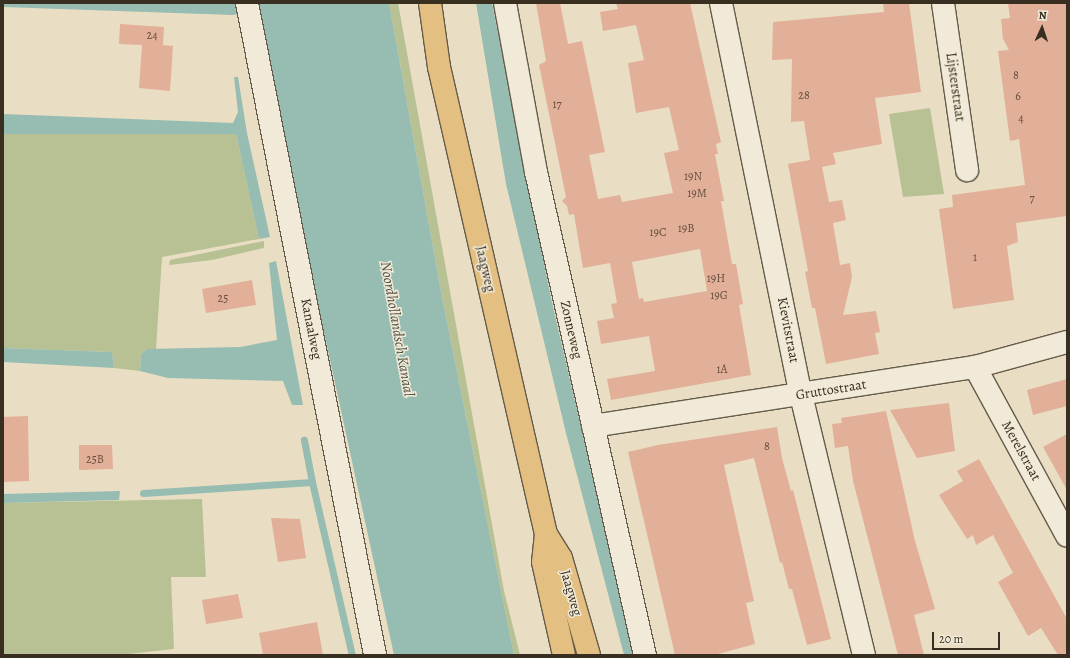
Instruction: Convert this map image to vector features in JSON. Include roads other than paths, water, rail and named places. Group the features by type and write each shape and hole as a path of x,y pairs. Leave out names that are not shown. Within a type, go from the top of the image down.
{"main road":[{"name":"Jaagweg","path":"430,3 441,74 546,534 543,562 564,655"},
{"name":"Jaagweg","path":"546,534 562,558 589,655"}],"street":[{"name":"Zonneweg","path":"505,3 536,172 645,655"},
{"name":"Kievitstraat","path":"721,3 801,394 864,655"},
{"name":"Lijsterstraat","path":"943,3 967,170"},
{"name":"Kanaalweg","path":"248,11 375,655"},
{"name":"Gruttostraat","path":"593,426 975,367 1067,342"},
{"name":"Merelstraat","path":"975,367 1067,536"}],"water":[{"name":"Noordhollandsch Kanaal","path":"3,3 389,3 442,297 514,655 394,655 286,157 260,11 233,15 3,7"},
{"path":"476,3 492,3 551,298 634,655 624,655 566,433 506,184"},
{"path":"234,77 238,77 247,133 270,237 259,239 236,134 3,134 3,114 233,123 238,112"},
{"path":"276,261 303,405 292,405 283,381 168,378 140,371 141,354 147,349 240,347 277,340 269,263"},
{"path":"3,348 112,352 114,368 3,362"},
{"path":"120,491 119,500 3,503 3,494"}],"waterway":[{"path":"143,493 312,482 304,440"},
{"path":"312,482 352,655"}]}
